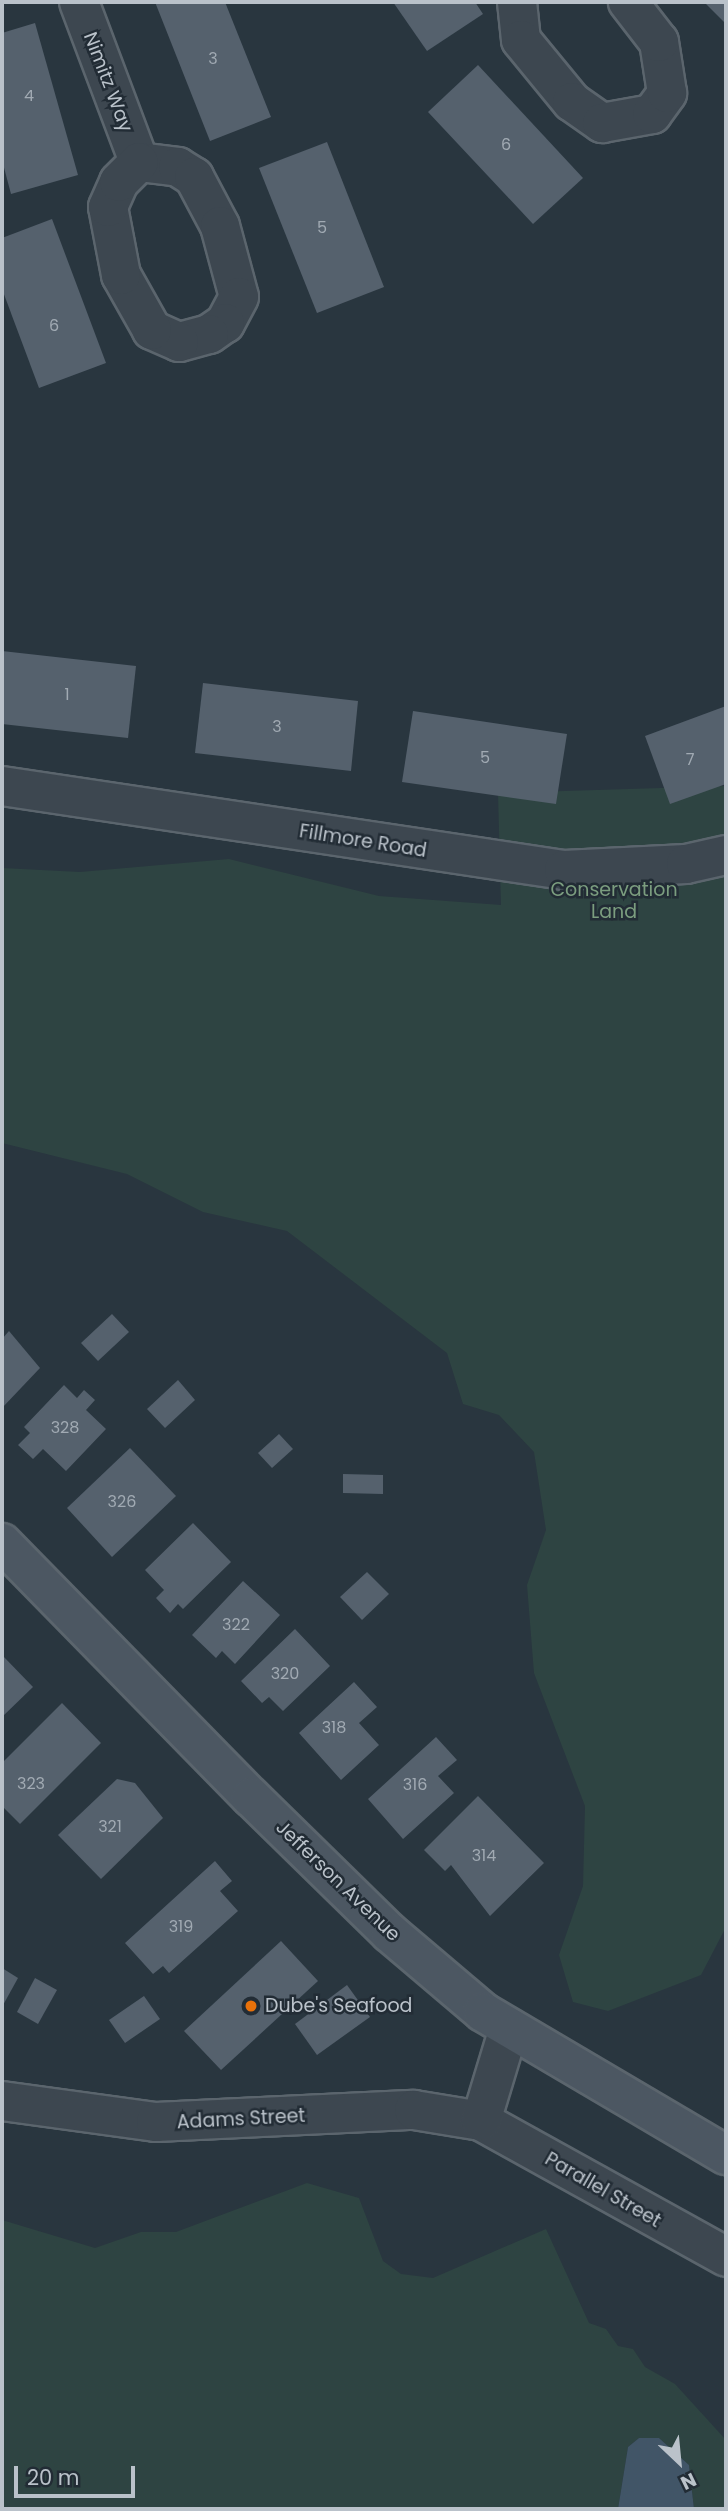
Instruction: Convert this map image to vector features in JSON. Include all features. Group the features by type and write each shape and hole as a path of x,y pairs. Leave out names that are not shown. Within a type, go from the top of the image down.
{"main road":[{"name":"Jefferson Avenue","path":"2,1543 390,1933 509,2028 726,2155"}],"street":[{"name":"Nimitz Way","path":"79,2 139,162"},
{"path":"517,2 521,40 572,102 602,123 652,114 667,93 659,42 628,2"},
{"path":"139,162 178,167 194,177 220,226 239,297 225,323 209,334 178,342 152,330 121,275 108,207 119,182 139,162"},
{"name":"Fillmore Road","path":"2,786 564,870 686,864 726,855"},
{"path":"481,2121 509,2028"},
{"name":"Adams Street","path":"2,2101 156,2122 414,2110 481,2121"},
{"name":"Parallel Street","path":"481,2121 726,2257"}],"green space":[{"name":"Conservation Land","path":"726,786 726,1927 701,1975 608,2011 573,2002 559,1955 583,1886 585,1806 534,1673 527,1585 546,1530 534,1452 499,1415 463,1404 447,1353 287,1231 203,1212 127,1174 2,1143 2,868 80,872 229,859 379,896 501,905 498,793"},
{"path":"307,2183 359,2198 383,2261 401,2274 433,2278 546,2229 589,2323 606,2329 618,2346 633,2349 645,2367 675,2384 726,2440 726,2509 694,2509 689,2465 659,2438 639,2438 628,2447 618,2509 2,2509 2,2220 95,2248 141,2232 176,2232"}],"water":[{"path":"639,2438 659,2438 689,2465 694,2509 618,2509 628,2447"}],"building":[{"path":"155,2 225,2 271,117 210,141"},
{"path":"393,2 475,2 483,14 427,51"},
{"path":"704,2 726,2 726,24"},
{"path":"35,23 78,175 11,194 2,160 2,33"},
{"path":"478,65 583,178 533,224 428,112"},
{"path":"327,142 384,287 317,313 259,168"},
{"path":"52,219 106,363 39,388 2,289 2,238"},
{"path":"2,651 136,666 128,738 2,724"},
{"path":"203,683 358,701 351,771 195,753"},
{"path":"726,706 726,784 670,804 645,736"},
{"path":"413,711 567,734 556,804 402,782"},
{"path":"112,1314 129,1332 98,1361 81,1343"},
{"path":"9,1331 40,1368 2,1408 2,1339"},
{"path":"178,1380 195,1400 165,1428 147,1409"},
{"path":"64,1385 77,1398 84,1390 95,1400 86,1410 106,1429 66,1471 43,1449 33,1459 18,1445 30,1433 24,1427"},
{"path":"279,1434 293,1449 272,1468 258,1453"},
{"path":"130,1448 176,1496 112,1557 67,1508"},
{"path":"343,1474 383,1475 383,1494 343,1493"},
{"path":"193,1523 231,1562 183,1609 178,1604 170,1613 156,1598 164,1590 145,1570"},
{"path":"367,1572 389,1594 362,1620 340,1597"},
{"path":"243,1581 280,1615 235,1664 222,1651 216,1658 192,1635"},
{"path":"295,1629 330,1666 283,1711 269,1697 262,1703 241,1681"},
{"path":"2,1655 33,1687 2,1717"},
{"path":"354,1682 377,1707 359,1723 379,1745 341,1780 299,1733"},
{"path":"62,1703 101,1743 20,1824 2,1806 2,1763"},
{"path":"436,1737 457,1760 438,1776 454,1793 403,1839 368,1799"},
{"path":"117,1779 135,1783 163,1818 101,1879 58,1835"},
{"path":"478,1796 544,1863 490,1916 451,1865 445,1871 424,1850"},
{"path":"215,1861 232,1881 220,1891 238,1911 169,1973 163,1966 153,1974 125,1943"},
{"name":"Dube's Seafood","path":"281,1941 318,1981 221,2070 184,2031"},
{"path":"2,1968 18,1978 2,2007"},
{"path":"35,1978 57,1990 38,2024 17,2012"},
{"path":"347,1985 370,2017 317,2055 295,2024"},
{"path":"144,1996 160,2019 125,2043 109,2020"}],"place":[{"name":"Dube's Seafood","path":"251,2006"}]}
